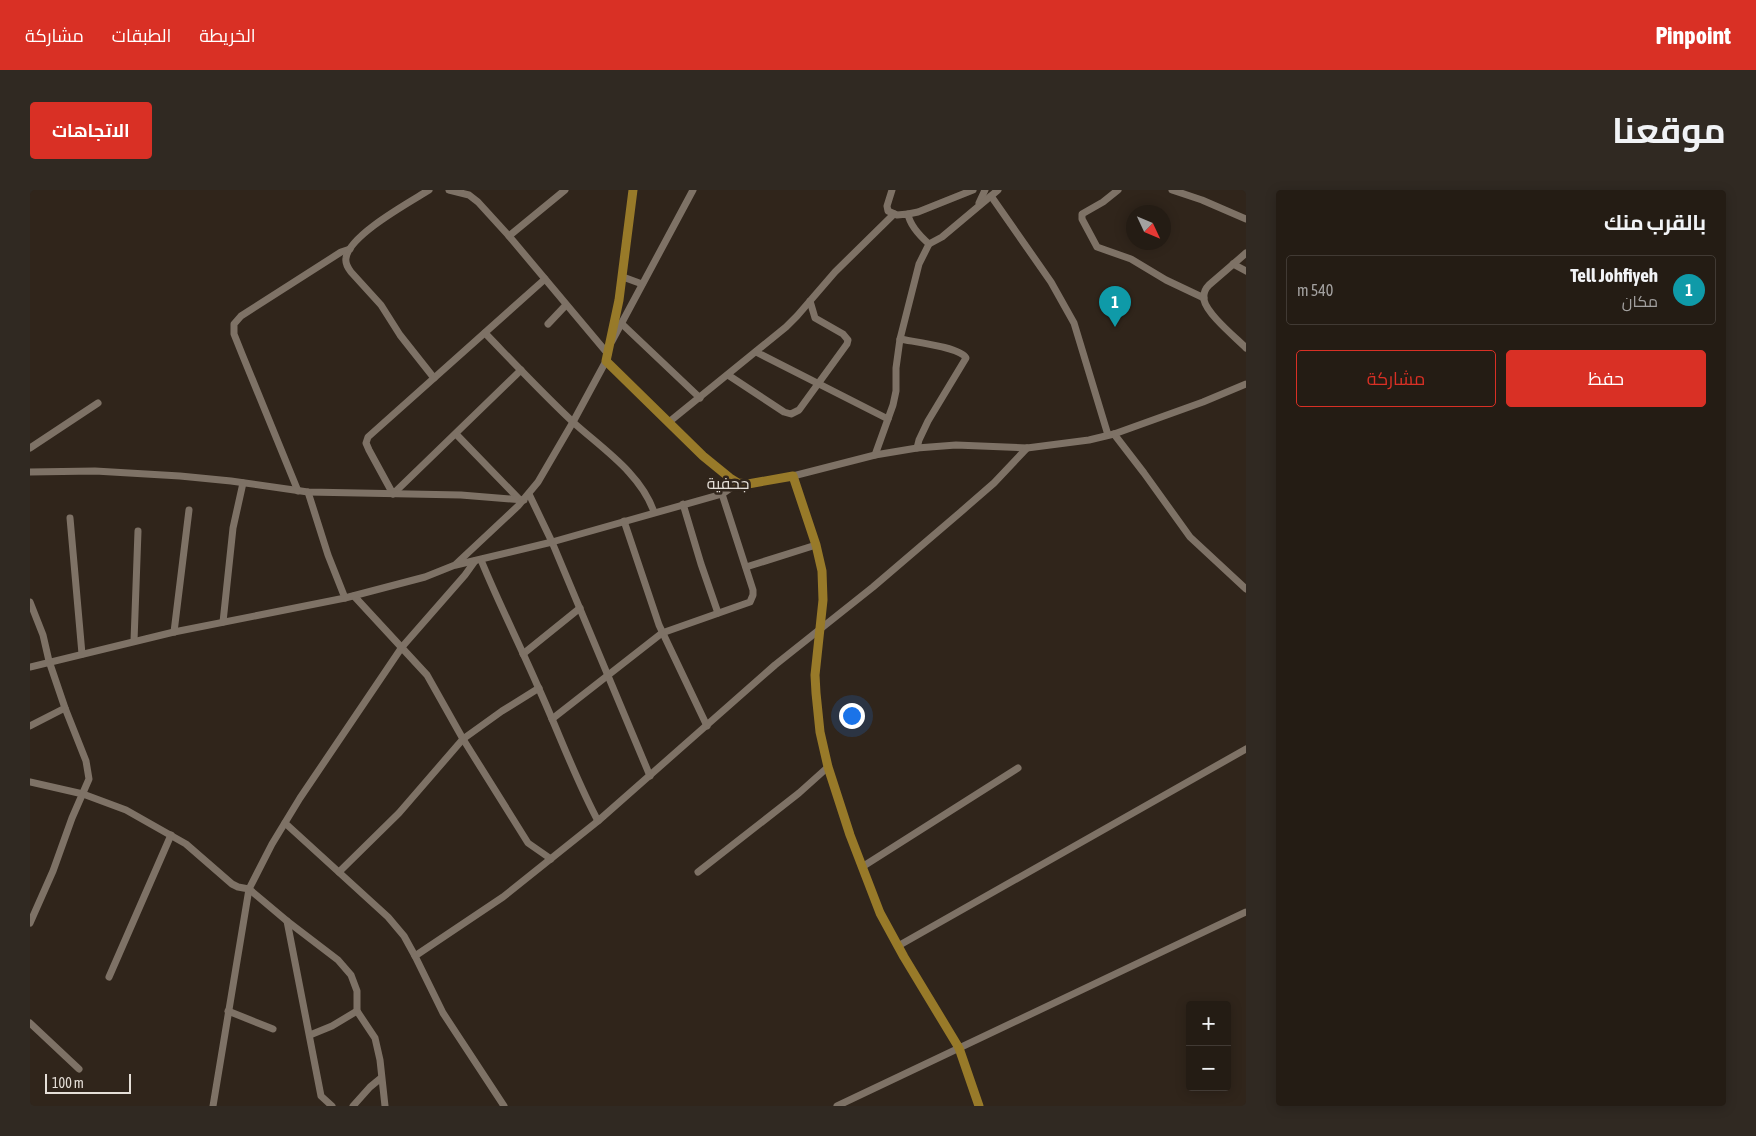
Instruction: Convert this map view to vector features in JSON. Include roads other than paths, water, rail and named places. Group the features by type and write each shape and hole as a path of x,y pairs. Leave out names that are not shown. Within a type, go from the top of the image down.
{"main road":[{"path":"633,190 623,277 607,357 669,422 722,472 738,483 762,482 793,476 816,545 823,582 815,675 820,732 828,767 862,868 880,912 898,946 960,1048 979,1106"}],"street":[{"path":"429,190 366,230 350,249 346,258 347,267 381,305 400,335 434,378"},
{"path":"449,190 474,198 509,236 566,304 607,357 551,461 529,494 455,565"},
{"path":"509,236 565,190"},
{"path":"611,343 694,190"},
{"path":"892,190 886,206 888,211 894,214 918,212 973,190"},
{"path":"979,205 985,190"},
{"path":"875,455 896,391 896,368 900,339 919,264 929,244 942,237 998,190"},
{"path":"1118,190 1103,202 1082,214 1082,219 1097,247 1131,259 1166,280 1204,298"},
{"path":"1172,190 1202,200 1246,219"},
{"path":"991,196 1051,282 1074,323 1111,434 1144,473 1190,537 1246,589"},
{"path":"669,422 792,322 835,272 894,214"},
{"path":"908,214 909,221 920,236 929,244"},
{"path":"298,491 234,334 234,324 241,316 322,263 350,249"},
{"path":"1246,253 1209,285 1204,298 1208,309 1246,348"},
{"path":"1233,264 1246,271"},
{"path":"623,277 642,284"},
{"path":"393,494 368,450 367,440 372,433 544,278"},
{"path":"728,375 763,400 789,414 799,410 848,340 843,334 815,318 810,301"},
{"path":"548,324 566,304"},
{"path":"622,324 700,398"},
{"path":"485,333 573,422 640,484 648,496 654,512"},
{"path":"900,339 935,345 963,354 966,358 928,421 919,440 918,448"},
{"path":"756,352 888,419"},
{"path":"393,494 521,370"},
{"path":"793,476 875,455 918,448 956,446 1027,448 1089,440 1203,402 1246,384"},
{"path":"30,448 98,403"},
{"path":"456,434 521,500"},
{"path":"415,956 503,897 598,821 775,665 820,627 873,587 963,510 1027,448"},
{"path":"30,472 102,471 201,478 308,492 461,495 521,500"},
{"path":"223,622 233,528 243,483"},
{"path":"30,667 174,632 354,596 425,577 455,565 552,542 722,494 738,483"},
{"path":"308,492 328,555 345,598"},
{"path":"529,494 552,542 650,776"},
{"path":"552,719 662,633 750,602 753,590 722,494"},
{"path":"684,504 701,564 718,613"},
{"path":"174,632 189,510"},
{"path":"70,518 82,654"},
{"path":"624,522 662,633 706,726"},
{"path":"134,641 138,531"},
{"path":"746,567 816,545"},
{"path":"213,1106 249,889 272,844 300,798 402,646 478,560"},
{"path":"478,560 539,688 570,763 598,821"},
{"path":"354,596 402,646 432,682 463,739 528,843 551,859"},
{"path":"30,602 43,635 49,661 88,771 89,779 72,818 53,871 30,923"},
{"path":"523,654 580,608"},
{"path":"339,872 399,812 463,739 502,711 539,688"},
{"path":"30,726 65,708"},
{"path":"898,946 1246,749"},
{"path":"698,872 799,793 828,767"},
{"path":"862,868 1018,768"},
{"path":"30,782 84,794 126,810 171,835 198,854 232,884 238,888 249,889 344,966 357,991 357,1011 375,1038 380,1060 385,1106"},
{"path":"285,823 388,917 404,936 443,1013 504,1106"},
{"path":"109,977 171,835"},
{"path":"837,1106 1119,974 1246,912"},
{"path":"287,921 321,1096 332,1106"},
{"path":"228,1011 274,1029"},
{"path":"310,1035 332,1026 357,1011"},
{"path":"30,1024 79,1069"},
{"path":"353,1106 381,1078"}],"place":[{"name":"Tell Johfiyeh","path":"1115,327"}],"district":[{"name":"جحفية","path":"728,483"}]}
